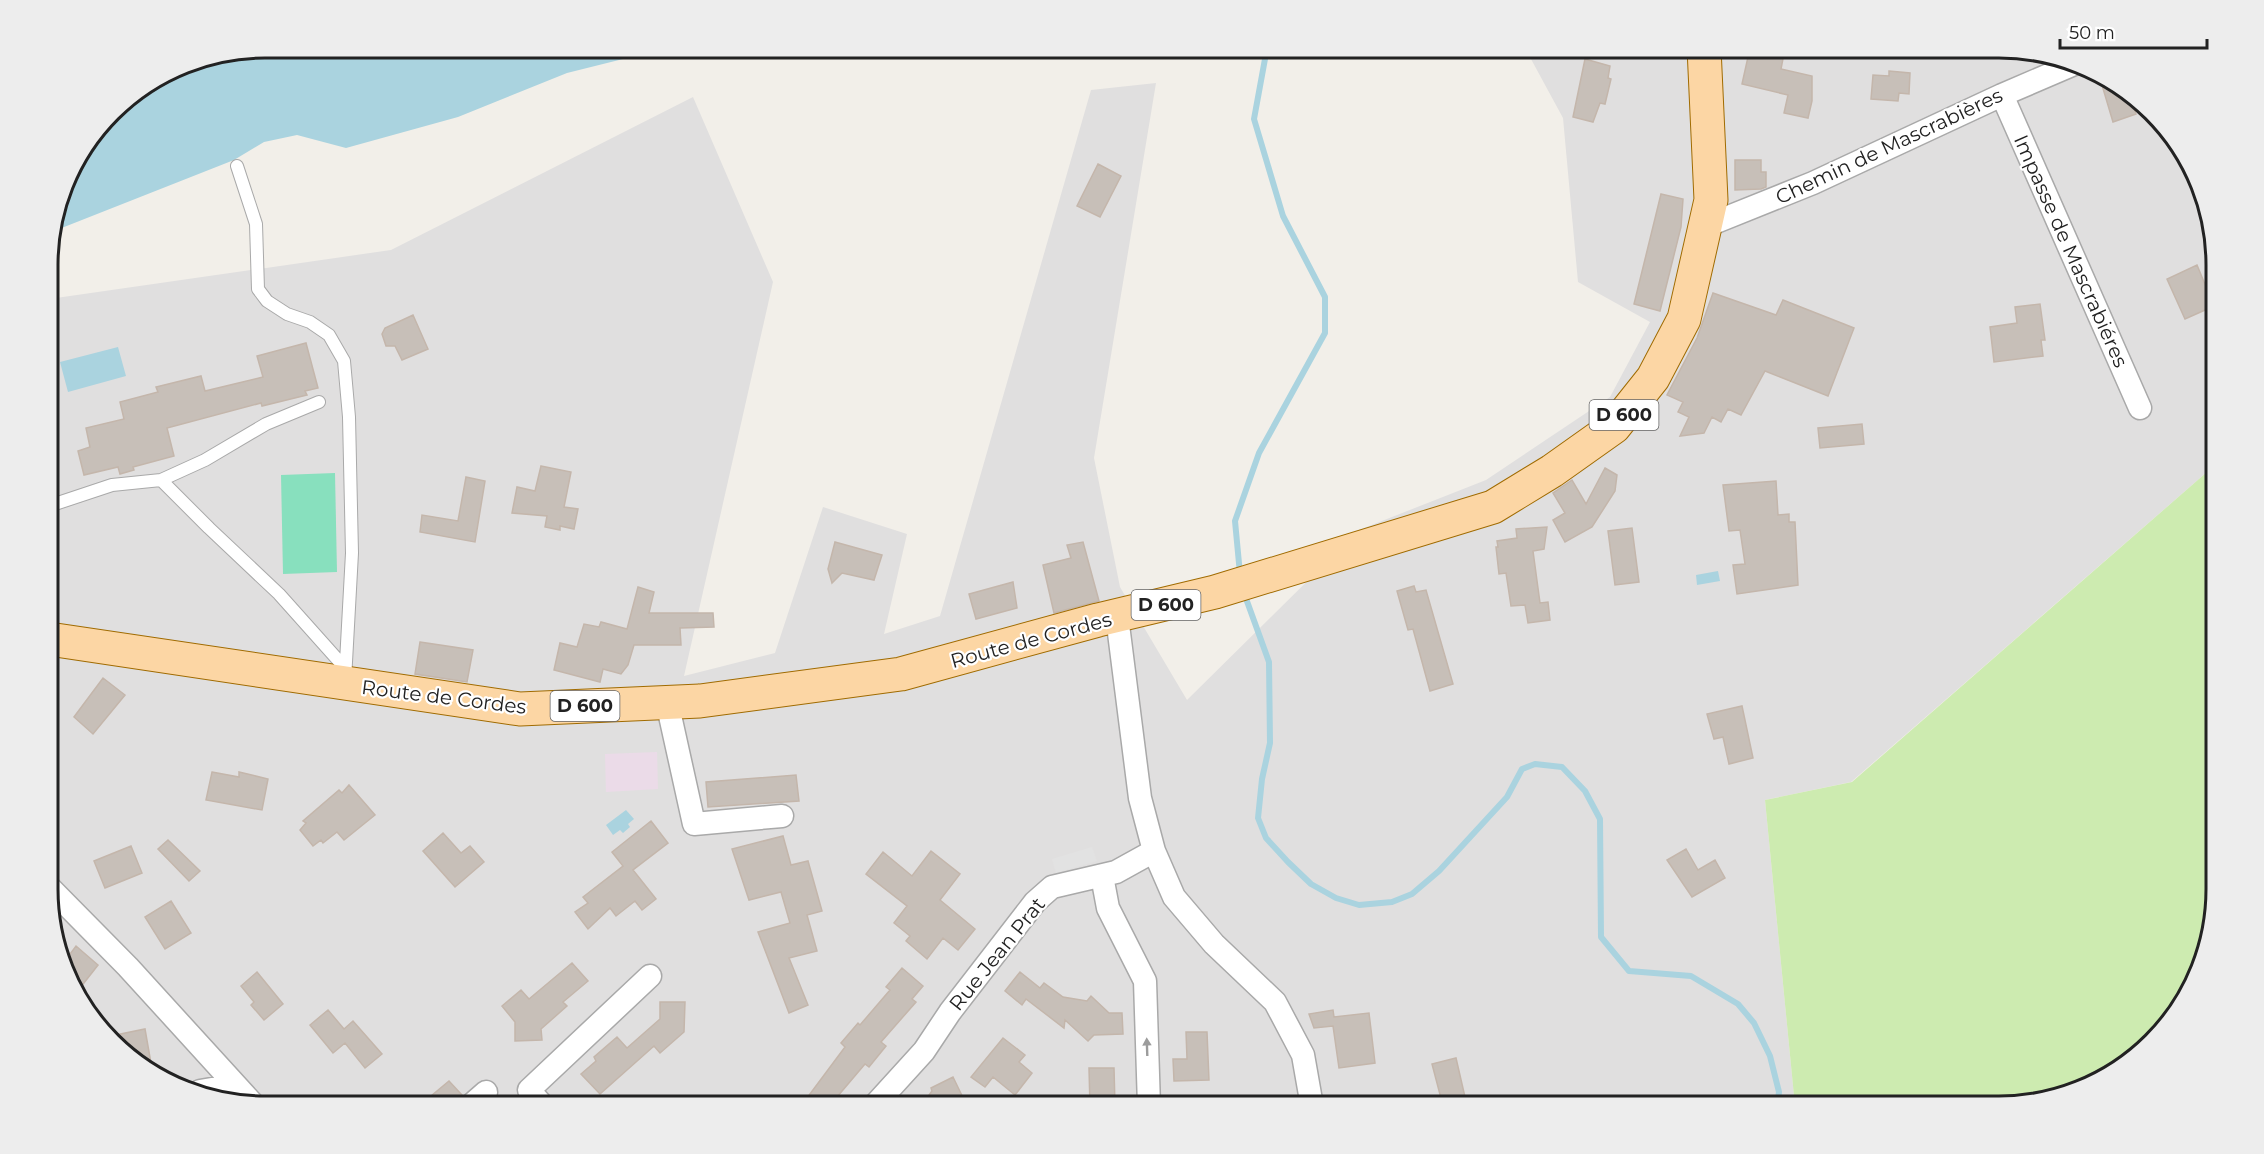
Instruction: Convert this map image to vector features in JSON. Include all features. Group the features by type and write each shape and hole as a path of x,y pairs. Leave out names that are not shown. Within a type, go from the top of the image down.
{"main road":[{"name":"Route de Cordes","path":"58,640 345,677 520,709 700,701 901,674 1098,620 1215,592 1493,507 1552,471 1614,427 1653,378 1683,319 1711,200 1704,58"}],"street":[{"name":"Chemin de Mascrabières","path":"1706,226 1814,183 2062,69"},
{"name":"Impasse de Mascrabiéres","path":"2002,95 2140,408"},
{"path":"1117,617 1140,798 1154,851 1174,897 1214,944 1275,1002 1302,1055 1310,1095"},
{"path":"667,702 694,824 782,816"},
{"name":"Rue Jean Prat","path":"883,1096 924,1051 950,1012 1035,902 1052,887 1116,872 1154,851"},
{"path":"1102,876 1108,908 1145,981 1149,1095"},
{"path":"59,897 128,967 244,1094"},
{"path":"534,1096 529,1090 650,976"},
{"path":"214,1089 235,1085"}],"lane":[{"path":"237,166 256,224 258,289 267,301 287,314 310,322 329,335 344,361 349,417 352,553 345,677"},
{"path":"59,503 112,486 161,480 205,460 266,424 319,402"},
{"path":"161,480 279,594 345,677"}],"shaded area":[{"path":"1530,58 1998,58 2025,60 2065,70 2090,80 2113,93 2135,110 2171,151 2190,187 2198,212 2204,239 2206,266 2206,473 1851,782 1765,800 1794,1095 266,1096 239,1094 212,1088 174,1074 151,1061 129,1044 93,1003 74,967 66,942 60,915 58,888 59,298 391,250 693,97 773,282 684,676 775,653 823,507 907,534 884,634 940,616 1091,90 1156,83 1094,458 1120,587 1187,700 1359,530 1486,480 1610,397 1650,322 1578,282 1563,118"},
{"path":"657,752 658,789 606,792 605,754"},
{"path":"1092,847 1097,861 1056,873 1052,859"}],"green space":[{"path":"335,473 337,572 283,574 281,475"},
{"path":"2206,473 2206,888 2204,915 2194,955 2184,980 2171,1003 2135,1044 2113,1061 2090,1074 2039,1092 2012,1095 1794,1095 1765,800 1852,782"}],"water":[{"path":"266,58 627,58 567,73 458,117 346,148 297,135 264,142 234,160 62,228 80,174 93,151 119,119 151,93 174,80 225,62"},
{"path":"118,347 126,376 68,392 60,362"},
{"path":"1718,571 1720,581 1697,585 1696,575"},
{"path":"626,810 634,819 628,824 630,827 623,833 620,830 613,835 606,825"}],"building":[{"path":"1748,58 1783,58 1781,69 1812,76 1812,101 1808,118 1784,113 1788,95 1742,84"},
{"path":"1585,59 1610,66 1608,78 1611,79 1605,104 1600,103 1593,122 1573,117"},
{"path":"1889,71 1910,73 1909,94 1899,93 1898,101 1871,99 1873,75 1889,76"},
{"path":"2103,87 2134,110 2136,114 2113,122"},
{"path":"1735,160 1761,160 1761,172 1766,172 1766,187 1735,190"},
{"path":"1098,164 1121,176 1100,217 1077,206"},
{"path":"1661,194 1683,199 1681,227 1660,311 1634,304"},
{"path":"2197,265 2206,287 2206,310 2185,319 2167,279"},
{"path":"1713,293 1776,315 1783,300 1854,328 1828,396 1765,371 1741,415 1728,409 1721,422 1712,417 1704,433 1680,436 1689,417 1678,412 1683,402 1667,395 1697,338"},
{"path":"2040,304 2045,340 2041,340 2043,356 1994,362 1990,327 2017,323 2015,307"},
{"path":"413,315 428,349 402,360 395,346 386,346 382,334 385,328"},
{"path":"306,343 318,388 305,391 307,395 262,406 261,403 167,428 174,456 133,467 134,470 120,474 118,467 84,475 78,451 90,447 86,428 124,419 120,402 158,392 156,387 201,376 205,391 263,377 257,356"},
{"path":"1862,424 1864,444 1820,448 1818,428"},
{"path":"541,466 571,472 564,507 578,509 574,529 560,526 560,530 545,527 547,516 512,513 517,487 535,491"},
{"path":"1605,468 1617,475 1615,491 1592,527 1565,542 1553,520 1565,513 1553,493 1572,480 1586,504"},
{"path":"466,477 485,481 475,542 420,532 422,515 458,521"},
{"path":"1776,481 1778,515 1789,514 1789,522 1795,522 1798,585 1737,594 1733,565 1745,564 1740,530 1729,531 1723,485"},
{"path":"1547,527 1544,549 1533,551 1540,603 1548,602 1550,620 1528,623 1525,605 1511,606 1506,573 1499,574 1497,541 1517,538 1516,529"},
{"path":"1632,528 1639,582 1615,585 1608,531"},
{"path":"835,542 882,555 874,580 842,573 832,583 828,569"},
{"path":"1083,542 1099,601 1054,613 1043,565 1071,558 1067,545"},
{"path":"1013,582 1017,608 976,619 969,594"},
{"path":"1414,586 1416,592 1426,590 1453,684 1430,691 1413,629 1408,630 1397,591"},
{"path":"638,587 654,592 649,613 713,613 714,627 680,628 681,645 634,645 628,665 621,674 603,669 600,682 554,670 560,643 577,647 584,624 599,627 601,622 627,629"},
{"path":"420,642 473,650 467,682 415,674"},
{"path":"103,678 125,695 93,734 74,717"},
{"path":"1742,706 1753,758 1729,764 1723,737 1714,739 1707,714"},
{"path":"212,772 239,777 239,772 268,779 262,810 206,800"},
{"path":"796,775 799,801 708,807 706,782"},
{"path":"349,785 375,815 344,840 337,832 323,843 321,840 313,846 300,830 306,823 303,821 339,790 342,793"},
{"path":"651,821 668,843 633,870 656,899 642,910 635,901 616,916 610,908 588,929 575,912 588,903 583,897 623,866 612,852"},
{"path":"443,833 461,853 470,846 484,862 455,887 423,851"},
{"path":"783,836 791,865 808,861 822,911 807,915 817,951 789,958 808,1005 789,1013 758,932 790,923 781,892 749,900 732,849"},
{"path":"168,840 200,871 189,881 158,849"},
{"path":"131,846 142,873 105,888 94,861"},
{"path":"1686,849 1698,870 1715,860 1725,878 1692,897 1667,860"},
{"path":"931,851 960,874 940,900 975,929 958,950 943,938 927,959 906,941 910,936 894,923 907,906 866,874 883,852 912,876"},
{"path":"171,901 191,933 165,949 145,917"},
{"path":"76,946 98,965 83,985 74,967 70,954"},
{"path":"572,963 588,981 563,1002 567,1006 541,1029 542,1040 515,1041 515,1022 502,1006 521,990 529,999"},
{"path":"902,968 923,986 912,999 916,1002 881,1042 886,1046 869,1067 865,1064 838,1096 809,1096 845,1047 841,1043 890,990 886,987"},
{"path":"257,972 283,1004 264,1020 251,1005 254,1002 241,986"},
{"path":"1020,972 1040,988 1044,983 1063,997 1087,1001 1091,996 1109,1013 1122,1013 1123,1034 1094,1035 1088,1041 1065,1020 1064,1028 1026,999 1022,1005 1005,991"},
{"path":"660,1002 685,1002 684,1032 660,1053 654,1046 600,1094 581,1074 596,1061 594,1057 617,1037 627,1048 660,1019"},
{"path":"328,1010 344,1029 353,1021 382,1054 365,1068 345,1043 333,1053 310,1025"},
{"path":"1333,1010 1334,1017 1369,1013 1375,1063 1339,1068 1333,1026 1314,1028 1309,1014"},
{"path":"145,1029 151,1061 129,1044 119,1034"},
{"path":"1186,1032 1207,1032 1209,1080 1174,1081 1173,1059 1187,1059"},
{"path":"1003,1038 1025,1055 1019,1062 1032,1073 1015,1095 993,1077 985,1087 971,1077"},
{"path":"1456,1058 1465,1095 1440,1095 1432,1064"},
{"path":"1089,1068 1114,1068 1115,1096 1090,1096"},
{"path":"953,1077 962,1096 929,1096 932,1091 931,1088"},
{"path":"449,1081 462,1095 461,1096 431,1096"}],"waterway":[{"path":"1240,574 1235,521 1259,453 1325,333 1325,297 1283,216 1254,119 1265,58"},
{"path":"1244,593 1269,662 1270,743 1262,779 1258,818 1266,838 1311,884 1336,898 1359,905 1392,902 1412,894 1439,871 1507,797 1522,769 1535,764 1562,767 1585,791 1600,819 1601,937 1629,971 1691,976 1738,1004 1754,1023 1770,1056 1779,1095"}]}
